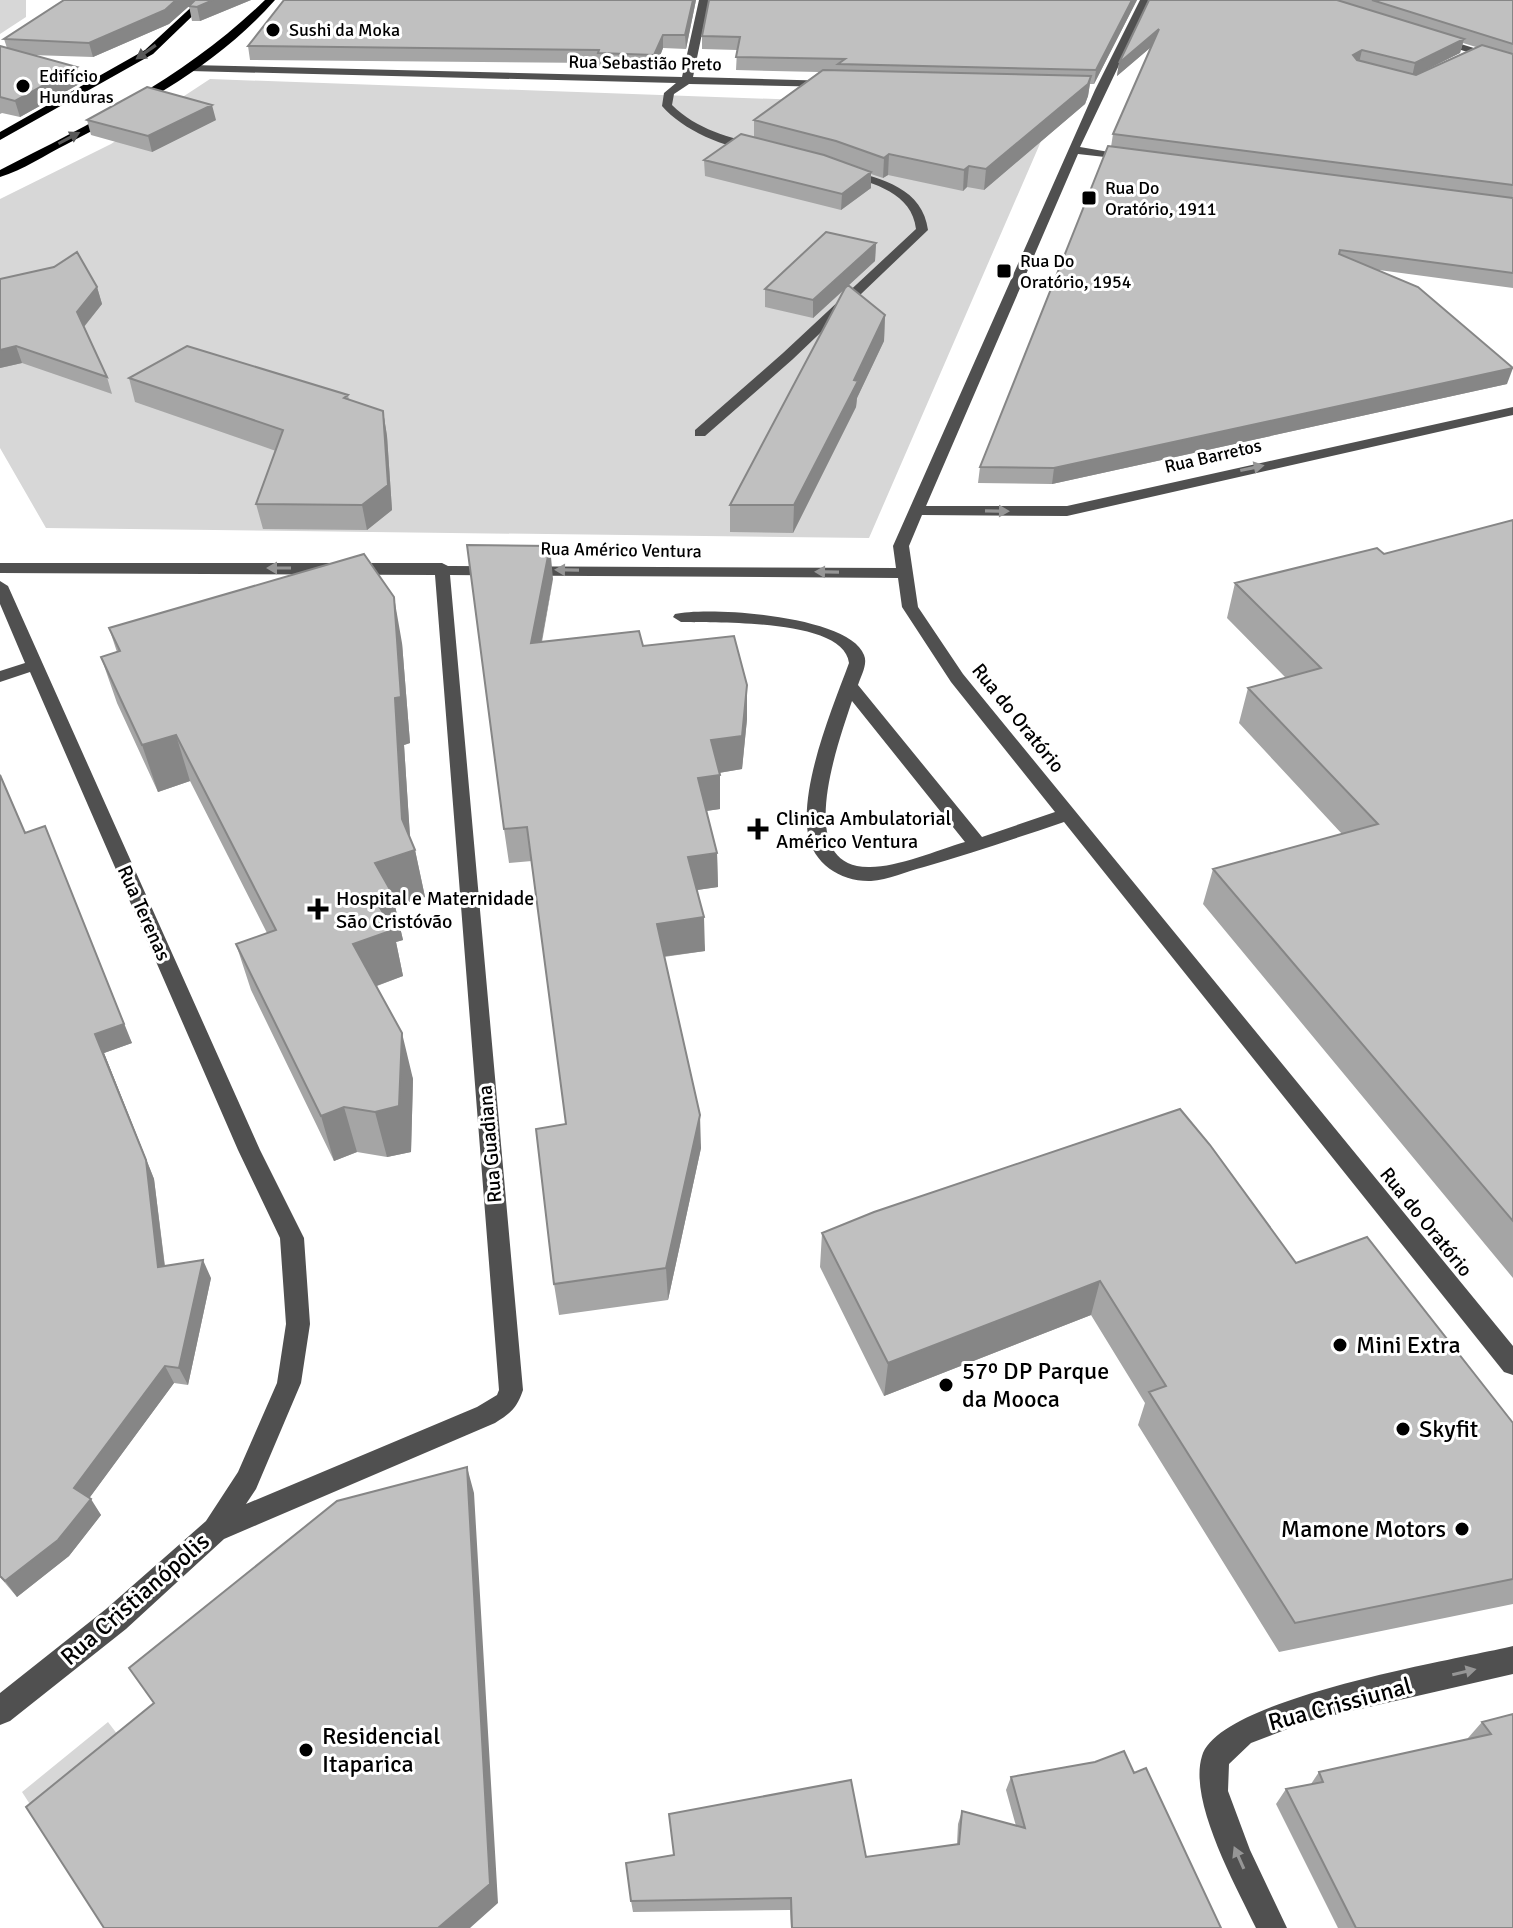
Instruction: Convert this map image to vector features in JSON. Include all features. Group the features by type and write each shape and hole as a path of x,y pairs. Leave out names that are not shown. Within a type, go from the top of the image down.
{"main road":[{"path":"0,137 149,52 204,0"},
{"path":"0,174 101,121 190,68 248,24 270,0"}],"street":[{"path":"704,0 687,80 669,93 667,106 678,119 705,133 772,152"},
{"name":"Rua do Oratório","path":"1145,0 1092,90 1074,150 901,546 910,607 957,678 1513,1364"},
{"path":"1421,34 1513,63"},
{"path":"1464,58 1477,52"},
{"name":"Rua Sebastião Preto","path":"190,68 846,84"},
{"path":"1074,150 1152,160"},
{"path":"700,433 800,346 922,230 923,222 910,199 876,180 831,168"},
{"name":"Rua Barretos","path":"919,510 1067,511 1513,411"},
{"name":"Rua Américo Ventura","path":"0,568 442,568 905,573"},
{"name":"Rua Guadiana","path":"215,1530 486,1415 507,1402 511,1390 442,568"},
{"name":"Rua Terenas","path":"0,586 242,1136 292,1238"},
{"path":"681,617 810,626 838,637 856,654 857,663 837,720 815,815 821,848 837,866 862,874 874,874 978,845 1068,814"},
{"path":"0,677 35,665"},
{"path":"849,685 978,845"},
{"name":"Rua Cristianópolis","path":"0,1711 116,1619 215,1530 247,1480 289,1383 298,1324 292,1238"},
{"name":"Rua Crissiunal","path":"1272,1928 1238,1857 1213,1791 1215,1758 1241,1733 1308,1707 1513,1660"}],"shaded area":[{"path":"0,0 26,0 26,17 0,34"},
{"path":"210,79 1055,109 869,538 46,528 0,448 0,199 111,144"},
{"path":"108,1722 134,1756 46,1829 22,1792"}],"building":[{"path":"64,0 176,0 165,10 89,43 4,39"},
{"path":"195,0 213,0 197,7 189,6"},
{"path":"284,0 693,0 685,35 663,35 654,55 598,53 599,50 248,46"},
{"path":"709,0 1132,0 1096,70 838,64 845,59 736,57 740,37 702,36"},
{"path":"1149,0 1337,0 1464,39 1415,63 1362,50 1353,55 1357,60 1416,75 1482,45 1513,54 1513,185 1113,134 1159,29 1119,63"},
{"path":"1372,0 1513,0 1513,44"},
{"path":"0,46 77,67 15,101 0,97"},
{"path":"823,70 1091,76 1088,84 986,169 969,166 964,170 889,154 884,158 836,141 754,120"},
{"path":"147,87 212,105 148,136 87,120"},
{"path":"741,134 824,155 871,172 842,194 704,160"},
{"path":"1108,146 1513,198 1513,273 1340,250 1339,254 1418,287 1513,368 1054,468 980,467"},
{"path":"826,232 876,243 813,300 765,289"},
{"path":"77,252 97,287 77,312 107,377 16,346 0,350 0,279 54,267"},
{"path":"848,285 885,315 854,380 858,381 794,505 730,505 845,288"},
{"path":"187,346 348,395 344,398 383,411 388,485 362,505 256,504 283,430 129,378"},
{"path":"1513,520 1513,1221 1213,869 1378,824 1248,688 1321,668 1235,583 1377,548 1384,554"},
{"path":"467,545 550,546 531,643 639,631 643,646 734,636 747,685 742,736 711,740 720,775 698,778 717,853 688,857 704,917 657,924 700,1115 666,1268 554,1284 536,1129 566,1124 527,827 504,829"},
{"name":"Hospital e Maternidade São Cristóvão","path":"364,554 394,597 401,697 395,698 402,819 415,850 375,863 392,893 375,899 393,930 353,944 402,1033 399,1106 375,1112 344,1107 321,1116 236,944 276,930 176,735 142,745 101,657 120,651 109,628"},
{"path":"0,775 25,833 45,826 124,1024 95,1034 146,1160 158,1267 203,1260 179,1368 165,1366 74,1488 91,1499 58,1540 5,1581 0,1576"},
{"path":"1180,1109 1296,1263 1367,1237 1513,1423 1513,1579 1295,1623 1149,1392 1166,1386 1100,1281 888,1363 822,1233 874,1212"},
{"path":"467,1467 490,1884 438,1928 104,1928 26,1807 154,1703 129,1668 337,1501"},
{"path":"1513,1714 1513,1928 1356,1928 1286,1789 1323,1782 1319,1772 1491,1734 1482,1722"},
{"path":"1124,1751 1134,1773 1146,1768 1221,1928 792,1928 791,1898 631,1901 626,1863 674,1855 669,1814 851,1780 866,1857 959,1844 962,1811 1025,1828 1011,1777 1095,1762"}],"place":[{"name":"Sushi da Moka","path":"273,30"},
{"name":"Edifício Hunduras","path":"23,86"},
{"name":"Rua Do Oratório, 1911","path":"1089,198"},
{"name":"Rua Do Oratório, 1954","path":"1004,271"},
{"name":"Clinica Ambulatorial Américo Ventura","path":"758,829"},
{"name":"Hospital e Maternidade São Cristóvão","path":"318,909"},
{"name":"Mini Extra","path":"1340,1345"},
{"name":"57º DP Parque da Mooca","path":"946,1385"},
{"name":"Skyfit","path":"1403,1429"},
{"name":"Mamone Motors","path":"1462,1529"},
{"name":"Residencial Itaparica","path":"306,1750"}]}
